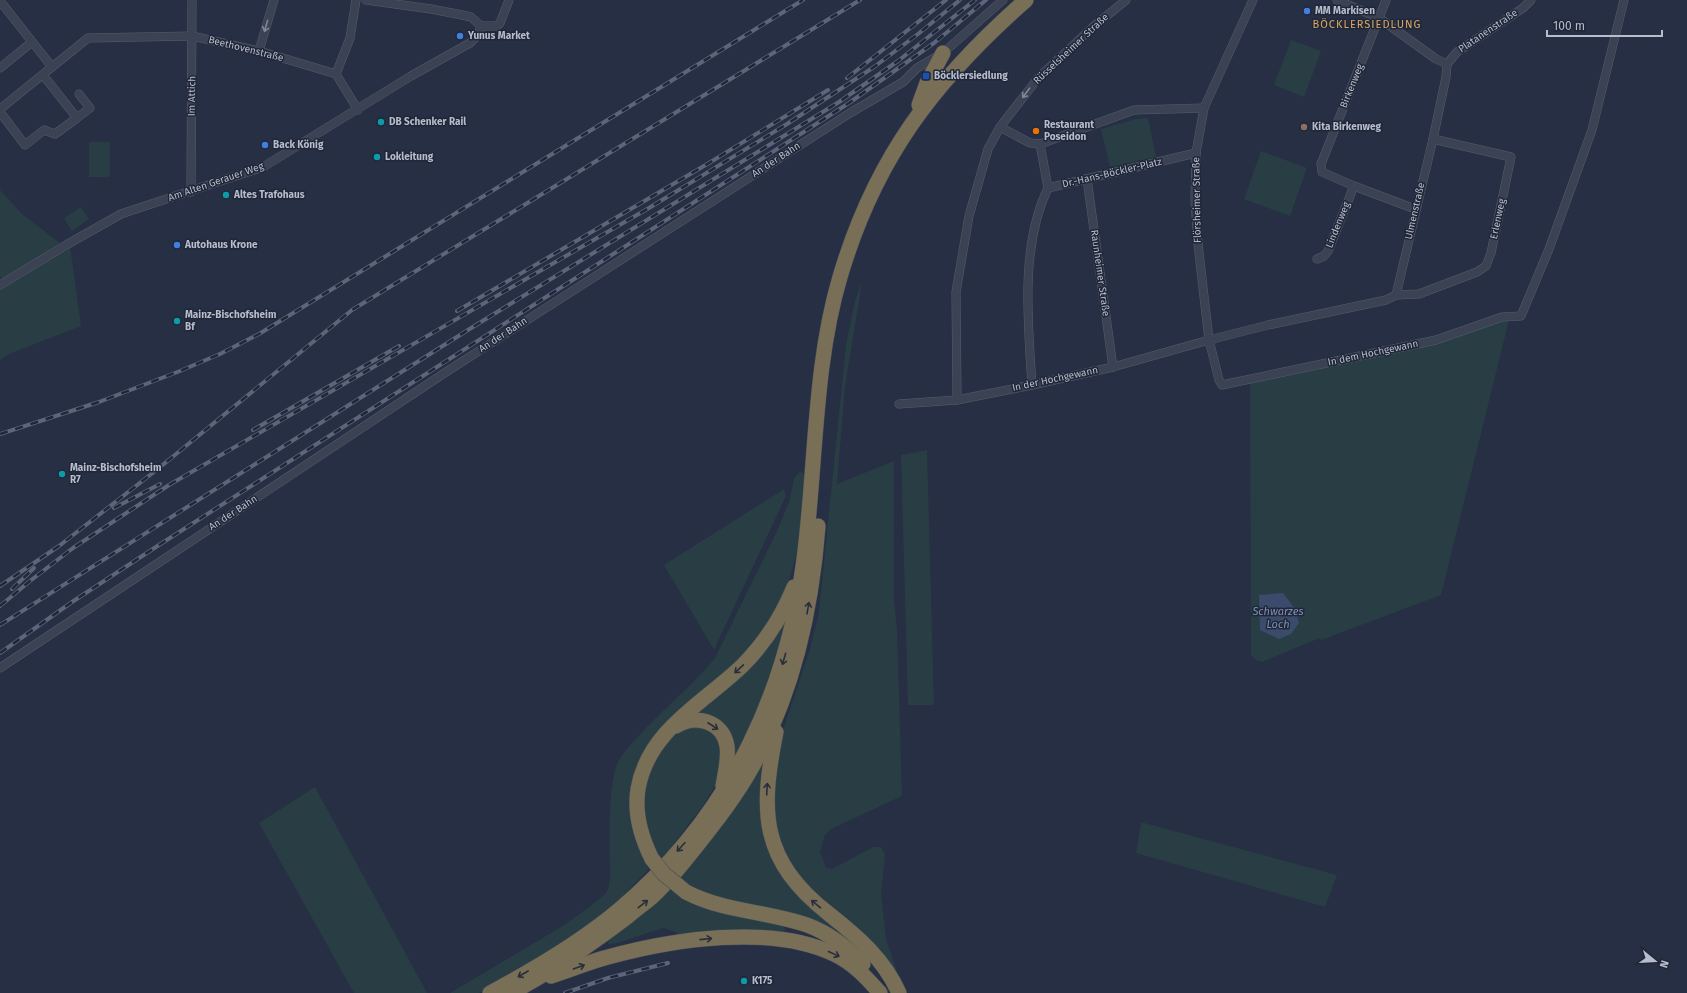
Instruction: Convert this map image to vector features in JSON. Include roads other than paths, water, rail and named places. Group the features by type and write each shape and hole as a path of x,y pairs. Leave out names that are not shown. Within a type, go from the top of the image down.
{"highway":[{"path":"1000,23 1018,0"},
{"path":"490,993 560,951 618,910 664,866 694,833 722,794 752,740 775,687 791,633 804,566 820,380 825,348 837,286 853,237 870,193 914,119 943,82 1000,23 1026,0"},
{"path":"511,993 601,937 653,896 722,814 743,782 770,731 781,704 800,646 810,597 816,547 828,380 840,308 847,279 863,230 875,201 893,167 924,119 960,72 998,34 1038,0"},
{"path":"914,119 927,83 935,65 943,53"},
{"path":"804,566 780,616 756,650 731,676 665,733 646,761 638,794 637,805 640,827 645,844 652,859 664,874 686,892 721,907 792,920 819,930 839,942 857,958 874,978 882,993"},
{"path":"781,704 768,776 767,791 767,816 777,850 787,870 798,886 806,895 849,930 872,952 887,971 898,993"},
{"path":"665,733 682,723 694,720 707,722 722,732 728,754 722,794"},
{"path":"529,983 607,957 671,944 717,938 761,938 802,943 834,954 851,964 882,993"}],"street":[{"name":"Im Attich","path":"190,192 192,0"},
{"path":"259,51 274,0"},
{"path":"356,0 350,38 336,74 358,110"},
{"path":"366,0 431,9 471,17 481,26 497,26 500,23 509,0"},
{"path":"431,9 433,0"},
{"name":"An der Bahn","path":"0,668 453,368 850,113 903,82 917,68 943,53 1003,0"},
{"name":"Rüsselsheimer Straße","path":"957,400 956,292 970,209 988,149 1000,127 1039,77 1092,27 1126,0"},
{"name":"Flörsheimer Straße","path":"1222,385 1219,380 1209,340 1197,237 1195,201 1196,153 1204,108 1253,0"},
{"path":"1337,0 1379,18 1436,59 1447,64"},
{"path":"1379,18 1386,0"},
{"name":"Platanenstraße","path":"1447,64 1456,52 1523,8 1531,0"},
{"name":"In dem Hochgewann","path":"1222,385 1436,340 1502,317 1521,316 1549,249 1592,130 1624,0"},
{"path":"0,1 52,67"},
{"name":"Birkenweg","path":"1379,18 1321,164 1322,172 1415,209"},
{"name":"Am Alten Gerauer Weg","path":"0,285 66,245 122,214 263,167 358,110 411,76 470,42 478,35 481,26"},
{"name":"Beethovenstraße","path":"0,111 88,38 112,36 192,36 259,51 336,74"},
{"path":"0,68 32,42"},
{"name":"Ulmenstraße","path":"1396,295 1415,209 1433,139 1446,77 1447,64"},
{"path":"43,74 77,118"},
{"path":"0,111 25,145 44,130 55,134 90,108 79,94"},
{"path":"1000,127 1030,144 1040,144 1134,110 1204,108"},
{"name":"Erlenweg","path":"1396,295 1420,294 1477,272 1486,266 1491,253 1511,157 1433,139"},
{"name":"Dr.-Hans-Böckler-Platz","path":"1040,144 1048,188 1196,153"},
{"name":"Raunheimer Straße","path":"1088,179 1114,367"},
{"name":"Lindenweg","path":"1317,259 1324,256 1328,251 1354,186"},
{"path":"1032,385 1028,329 1029,269 1042,201 1048,188"},
{"path":"1209,340 1386,300 1396,295"},
{"name":"In der Hochgewann","path":"899,404 957,400 1032,385 1114,367 1209,340"}],"water":[{"name":"Schwarzes Loch","path":"1283,593 1295,609 1299,623 1291,634 1279,639 1260,630 1259,595"}],"railway":[{"path":"0,434 99,402 180,371 220,354 259,334 803,0"},
{"path":"0,586 59,546 159,468 352,310 860,0"},
{"path":"847,78 946,0"},
{"path":"0,606 73,548 169,485 649,208 787,124 874,67 960,0"},
{"path":"0,625 468,330 839,102 898,61 975,0"},
{"path":"0,653 72,602 159,545 849,103 934,43 986,0"},
{"path":"457,311 709,163 828,90"},
{"path":"253,430 399,346"},
{"path":"114,508 160,484"},
{"path":"12,589 34,568"},
{"path":"565,993 608,978 668,963"}],"place":[{"name":"MM Markisen","path":"1307,11"},
{"name":"Yunus Market","path":"460,36"},
{"name":"Böcklersiedlung","path":"926,76"},
{"name":"DB Schenker Rail","path":"381,122"},
{"name":"Kita Birkenweg","path":"1304,127"},
{"name":"Restaurant Poseidon","path":"1036,131"},
{"name":"Back König","path":"265,145"},
{"name":"Lokleitung","path":"377,157"},
{"name":"Altes Trafohaus","path":"226,195"},
{"name":"Autohaus Krone","path":"177,245"},
{"name":"Mainz-Bischofsheim Bf","path":"177,321"},
{"name":"Mainz-Bischofsheim R7","path":"62,474"},
{"name":"K175","path":"744,981"}],"district":[{"name":"BÖCKLERSIEDLUNG","path":"1367,24"}]}
